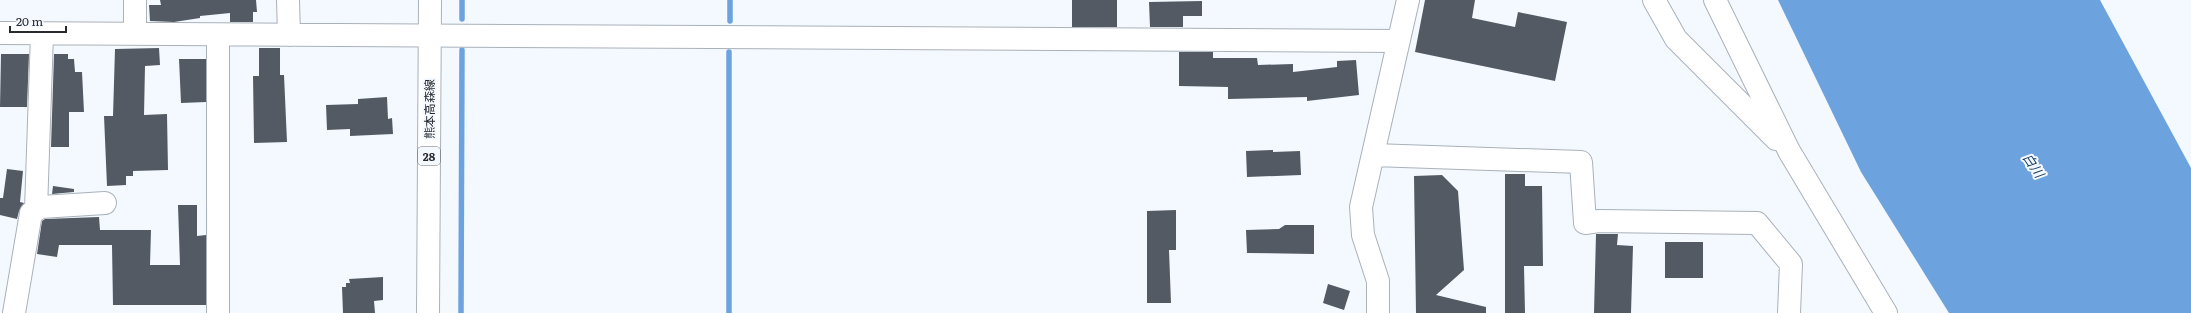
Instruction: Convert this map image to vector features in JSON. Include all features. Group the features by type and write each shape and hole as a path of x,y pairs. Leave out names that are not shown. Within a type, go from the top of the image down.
{"street":[{"path":"135,0 135,33"},
{"path":"288,0 290,35"},
{"name":"熊本高森線","path":"428,313 430,0"},
{"path":"1378,313 1378,281 1363,236 1361,207 1408,0"},
{"path":"1654,0 1676,39 1789,151"},
{"path":"1715,0 1789,151 1886,313"},
{"path":"0,33 135,33 218,35 430,34 1398,41"},
{"path":"36,209 42,34"},
{"path":"218,35 218,313"},
{"path":"1373,155 1581,162 1585,223 1599,221 1757,223 1791,264 1789,313"},
{"path":"14,313 31,213 41,207 105,203"}],"water":[{"name":"白川","path":"1778,0 2100,0 2191,168 2191,313 1949,313 1861,172"}],"building":[{"path":"160,0 256,0 257,12 253,12 253,22 230,22 230,13 200,16 200,18 174,22 150,21 149,5 161,5"},
{"path":"1072,0 1117,0 1117,27 1072,27"},
{"path":"1425,0 1475,0 1472,18 1515,27 1518,12 1567,22 1555,81 1415,52"},
{"path":"1202,1 1202,16 1183,16 1183,27 1150,27 1149,2"},
{"path":"159,48 160,65 145,66 144,115 167,114 168,170 133,171 133,176 126,176 126,185 107,186 104,116 113,116 115,49"},
{"path":"259,48 280,48 280,75 284,75 287,142 254,143 253,76 259,76"},
{"path":"1179,52 1213,52 1213,58 1257,58 1258,65 1293,64 1293,72 1337,67 1337,61 1356,60 1359,95 1307,101 1307,97 1228,99 1228,87 1179,86"},
{"path":"1,54 29,54 27,107 0,107"},
{"path":"54,54 68,54 68,59 74,59 75,72 82,72 84,112 69,112 69,147 51,147"},
{"path":"179,59 206,59 206,102 181,103"},
{"path":"387,97 388,119 392,118 393,134 350,136 350,129 327,130 326,105 358,104 358,99"},
{"path":"1273,150 1273,152 1300,151 1301,175 1247,177 1246,151"},
{"path":"7,169 23,171 20,202 24,203 19,211 17,219 0,215 0,198 3,198"},
{"path":"1505,174 1525,174 1525,186 1542,186 1543,266 1524,266 1525,313 1505,313"},
{"path":"1442,175 1458,191 1464,270 1436,295 1486,307 1486,313 1416,313 1414,176"},
{"path":"53,186 74,189 74,192 52,194"},
{"path":"178,205 197,205 197,236 206,235 206,305 113,305 112,245 59,245 57,257 37,254 42,221 45,219 99,217 100,230 151,230 150,265 180,265"},
{"path":"1176,210 1176,250 1169,250 1171,303 1147,303 1147,211"},
{"path":"1285,225 1314,225 1314,254 1247,253 1246,230 1279,229"},
{"path":"1596,234 1618,234 1617,245 1633,246 1631,313 1594,313"},
{"path":"1665,242 1703,242 1703,278 1665,278"},
{"path":"383,277 383,300 374,301 375,313 343,313 342,287 346,287 346,283 350,283 349,279"},
{"path":"1328,284 1350,291 1344,310 1323,303"}],"waterway":[{"path":"462,0 462,19"},
{"path":"730,0 730,21"},
{"path":"461,313 462,50"},
{"path":"729,52 729,313"}]}
